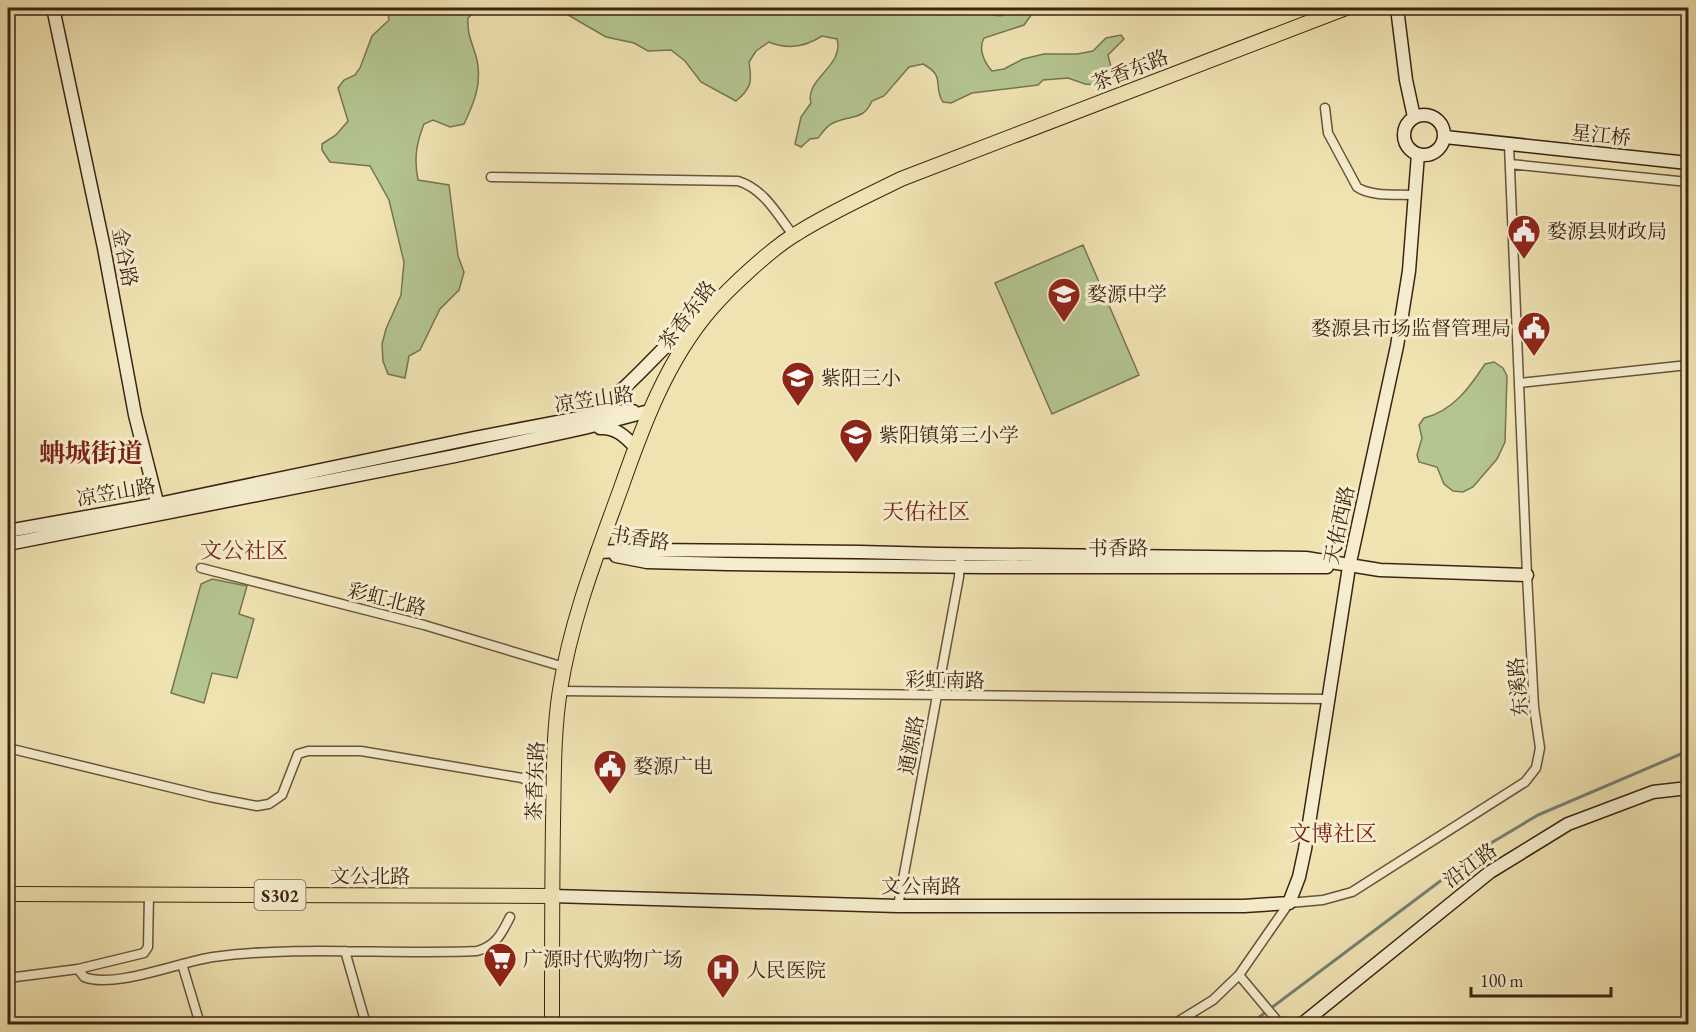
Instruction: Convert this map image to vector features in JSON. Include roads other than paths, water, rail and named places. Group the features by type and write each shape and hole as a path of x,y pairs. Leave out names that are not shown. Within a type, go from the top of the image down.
{"main road":[{"name":"茶香东路","path":"552,1024 554,792 560,692 564,667 597,552 649,411 692,334 712,308 793,235 901,179 1346,8"},
{"name":"文公北路","path":"8,894 552,896"}],"street":[{"name":"金谷路","path":"53,8 104,248 135,415 159,509"},
{"path":"1397,8 1406,80 1414,117"},
{"path":"1325,108 1328,134 1357,187 1362,191 1374,193 1414,195"},
{"path":"1420,115 1432,116 1442,124 1445,137 1436,152 1424,155 1409,148 1404,137 1406,126 1414,117 1420,115"},
{"name":"星江桥","path":"1445,137 1689,163"},
{"name":"东溪路","path":"1289,903 1323,900 1352,892 1525,782 1536,768 1540,747 1534,707 1527,574 1509,145"},
{"name":"天佑西路","path":"1289,903 1299,877 1305,849 1349,567 1397,346 1409,271 1418,154"},
{"path":"1510,164 1689,182"},
{"path":"491,177 738,181 758,190 793,235"},
{"path":"583,423 636,378 678,335 712,308"},
{"path":"1519,383 1689,365"},
{"name":"凉笠山路","path":"8,544 159,509 649,411"},
{"path":"583,423 615,430 635,447"},
{"name":"凉笠山路","path":"8,531 159,509"},
{"name":"书香路","path":"597,552 647,562 960,561 1294,568 1349,567 1527,574"},
{"name":"通源路","path":"898,906 960,561"},
{"name":"彩虹北路","path":"201,568 424,625 564,667"},
{"name":"彩虹南路","path":"560,692 1330,699"},
{"path":"8,747 210,797 257,806 269,804 282,795 298,753 308,751 362,751 522,778 539,789 554,792"},
{"name":"沿江路","path":"1302,1024 1500,866 1568,824 1653,792 1689,788"},
{"path":"8,978 78,969 137,956 147,951 149,894"},
{"name":"文公南路","path":"552,896 898,906 1244,906 1289,903"},
{"path":"1174,1024 1213,1000 1239,975 1289,903"},
{"path":"78,969 84,978 100,981 210,957 242,953 477,951 497,941 510,917"},
{"path":"345,951 366,1024"},
{"path":"182,964 200,1024"},
{"path":"1239,975 1280,1024"}],"waterway":[{"path":"1250,1024 1491,843 1538,815 1688,751"}],"place":[{"name":"婺源县财政局","path":"1524,260"},
{"name":"婺源中学","path":"1064,323"},
{"name":"婺源县市场监督管理局","path":"1534,357"},
{"name":"紫阳三小","path":"798,407"},
{"name":"紫阳镇第三小学","path":"856,464"},
{"name":"婺源广电","path":"610,795"},
{"name":"广源时代购物广场","path":"500,988"},
{"name":"人民医院","path":"723,999"}],"district":[{"name":"蚺城街道","path":"91,453"},
{"name":"天佑社区","path":"926,511"},
{"name":"文公社区","path":"244,550"},
{"name":"文博社区","path":"1333,833"}]}
